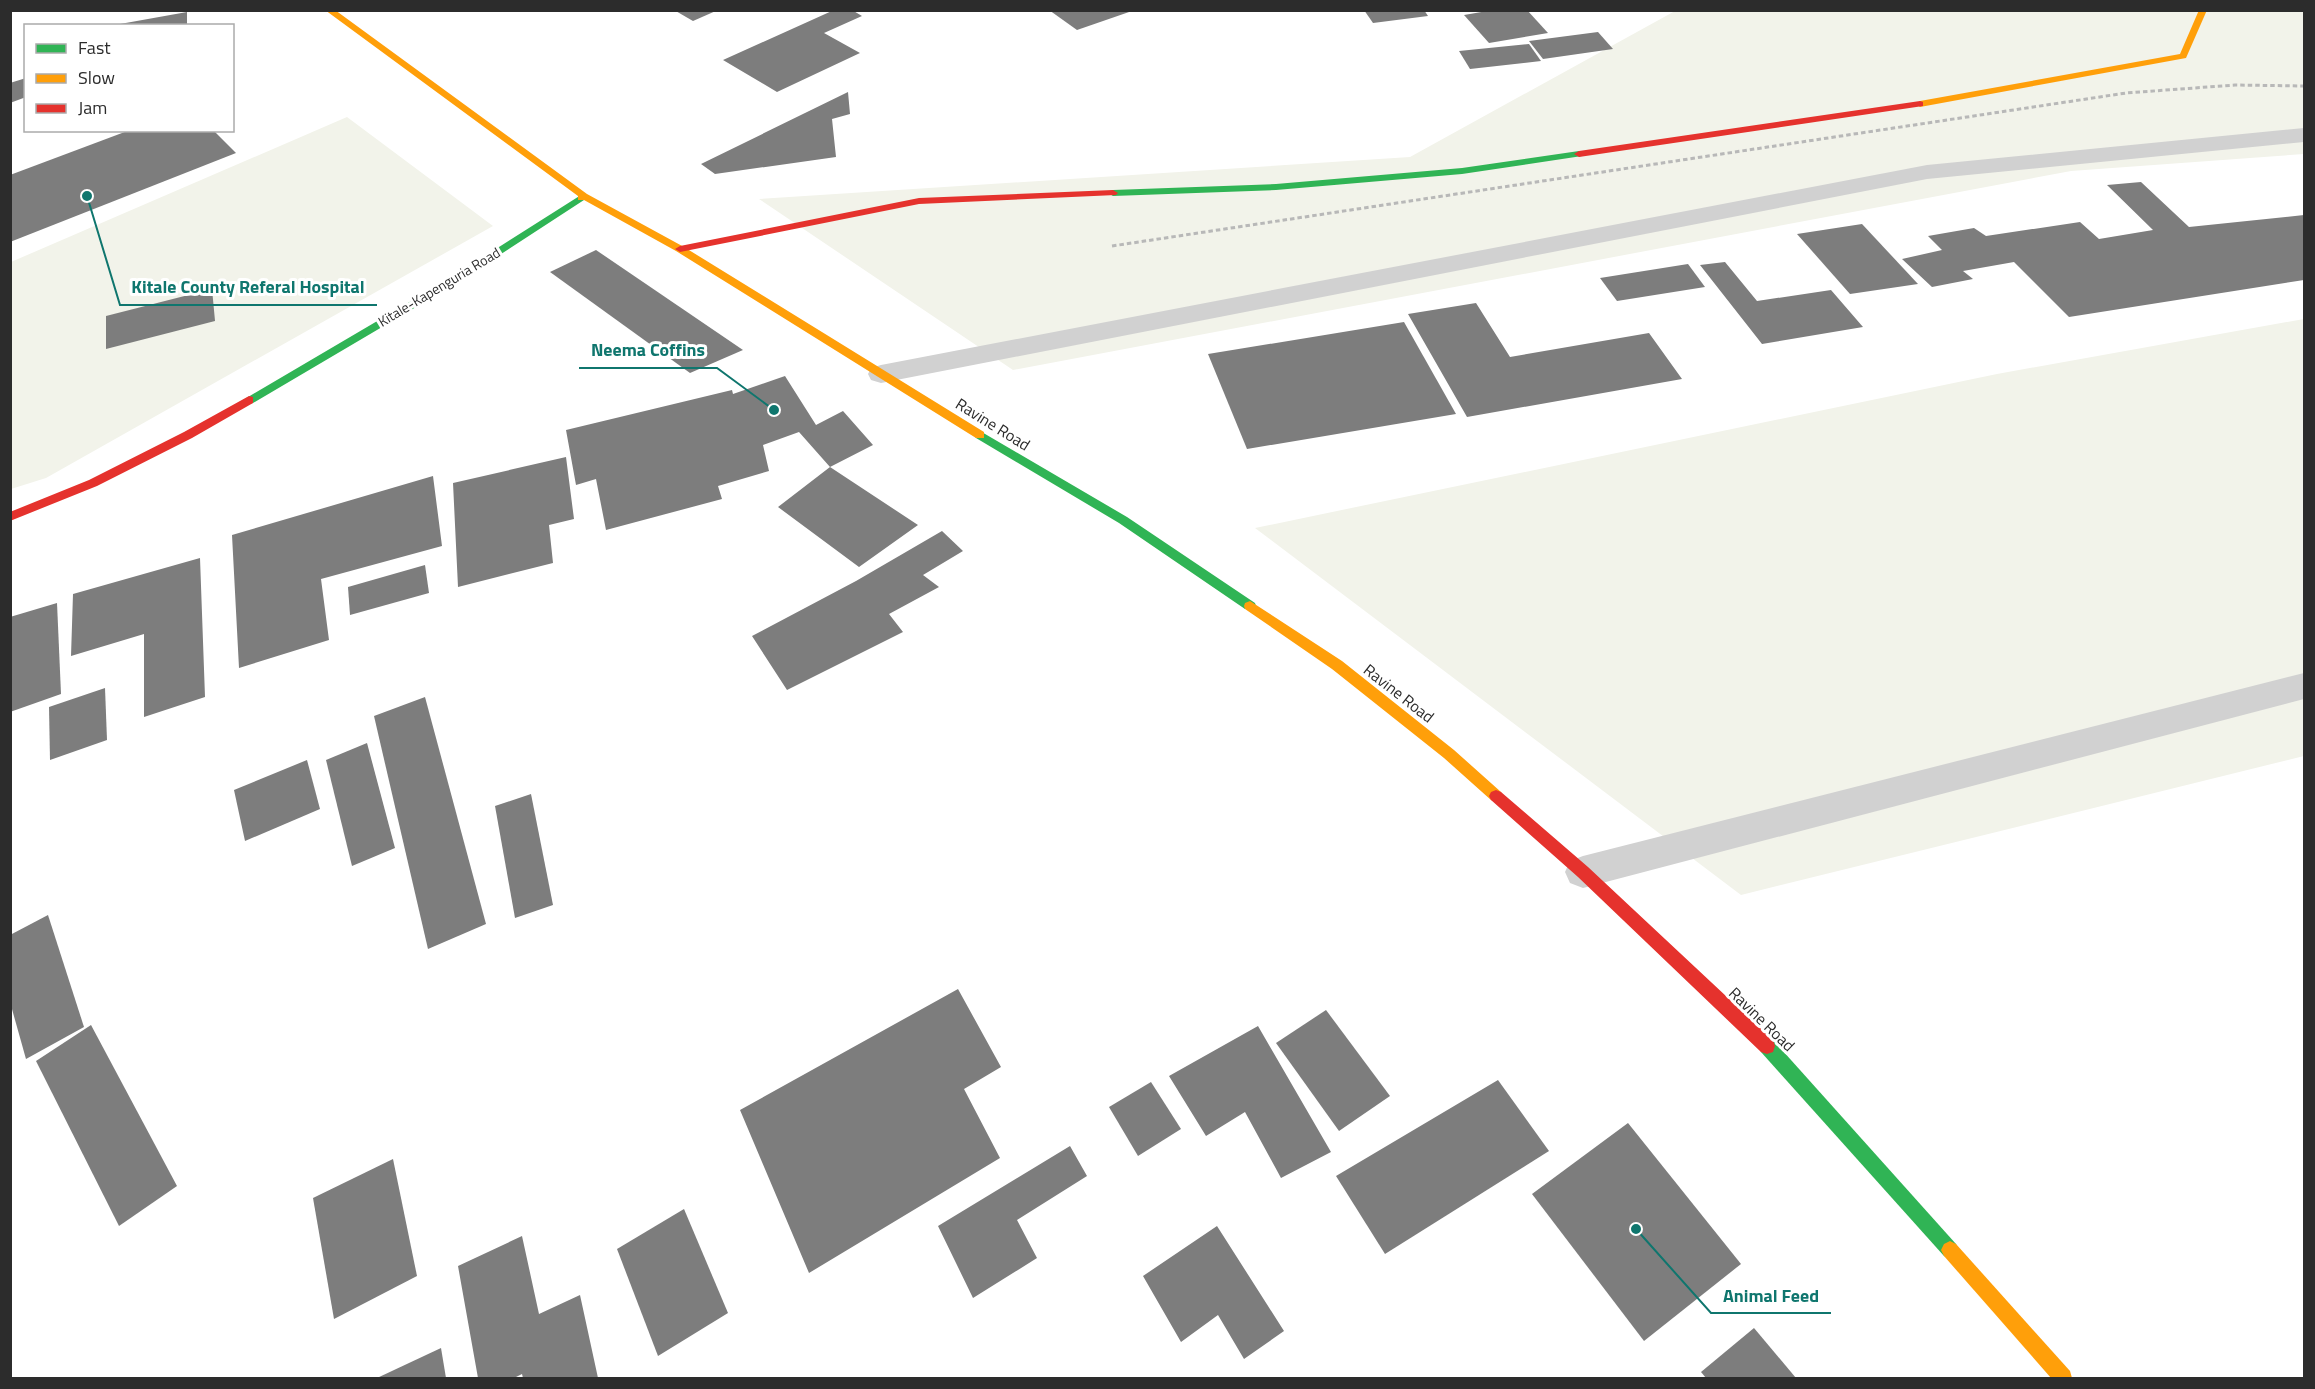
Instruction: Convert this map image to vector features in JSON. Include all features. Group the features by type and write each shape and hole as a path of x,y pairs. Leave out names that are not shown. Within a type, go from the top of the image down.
{"main road":[{"path":"329,10 584,196"},
{"path":"680,249 919,201 1104,196 1276,187 1462,171 1958,98 2183,56 2203,10"},
{"name":"Ravine Road","path":"584,196 680,249 1044,475 1123,520 1328,659 1449,754 1583,872 1782,1060 2063,1378"},
{"name":"Kitale-Kapenguria Road","path":"10,517 93,483 188,435 451,282 584,196"}],"street":[{"path":"881,374 1928,172 2304,135"},
{"path":"1583,872 2304,686"}],"shaded area":[{"path":"1675,11 2304,11 2304,154 2071,171 1013,370 759,199 1410,157"},
{"path":"347,117 493,226 46,478 11,489 11,262"},
{"path":"2304,319 2304,756 1741,895 1255,528 1997,374"}],"building":[{"path":"674,10 718,10 693,21"},
{"path":"834,10 852,10 862,16 824,33 860,53 777,92 723,60"},
{"path":"1049,10 1132,10 1132,11 1077,30"},
{"path":"1364,10 1424,10 1428,16 1373,23"},
{"path":"1493,10 1527,10 1548,33 1489,43 1464,15"},
{"path":"187,12 187,24 120,24"},
{"path":"1598,32 1613,49 1543,59 1529,41"},
{"path":"1529,44 1541,61 1470,69 1459,51"},
{"path":"24,79 24,98 10,103 10,83"},
{"path":"848,92 850,114 832,119 836,157 715,174 701,164"},
{"path":"125,132 215,132 236,153 10,242 10,175"},
{"path":"2141,182 2189,227 2304,215 2304,280 2069,317 2014,262 1963,271 1973,279 1932,287 1902,259 1942,250 1928,236 1974,228 1986,236 2080,222 2099,239 2153,230 2107,185"},
{"path":"1862,224 1918,284 1850,294 1797,234"},
{"path":"596,250 743,350 690,373 550,272"},
{"path":"1725,262 1757,301 1831,290 1863,327 1762,344 1700,265"},
{"path":"1688,264 1705,287 1617,301 1600,278"},
{"path":"212,289 215,321 106,349 106,316"},
{"path":"1476,303 1510,357 1649,333 1682,379 1467,417 1408,314"},
{"path":"1404,322 1456,414 1247,449 1208,354"},
{"path":"785,376 816,425 843,411 873,445 830,467 799,432 763,445 769,471 718,486 722,499 606,530 596,479 576,485 566,430 732,390 733,394"},
{"path":"566,457 574,519 549,525 553,563 458,587 453,483"},
{"path":"830,467 918,525 859,567 778,507"},
{"path":"433,476 442,546 321,579 329,640 239,668 232,535"},
{"path":"942,531 963,551 923,575 939,587 889,614 903,632 787,690 752,636 856,581"},
{"path":"200,558 205,697 144,717 144,634 71,656 73,594"},
{"path":"425,565 429,593 350,615 348,587"},
{"path":"57,603 61,694 10,712 10,617"},
{"path":"105,688 107,740 50,760 49,707"},
{"path":"425,697 486,924 428,949 374,716"},
{"path":"367,743 395,848 352,866 326,760"},
{"path":"307,760 320,809 245,841 234,790"},
{"path":"531,794 553,905 515,918 495,806"},
{"path":"48,915 84,1027 26,1059 10,1002 10,935"},
{"path":"958,989 1001,1067 964,1089 1000,1158 809,1273 740,1110"},
{"path":"1326,1010 1390,1096 1339,1131 1276,1043"},
{"path":"91,1025 177,1186 119,1226 36,1061"},
{"path":"1258,1026 1331,1152 1281,1178 1245,1112 1206,1136 1169,1076"},
{"path":"1498,1080 1549,1151 1385,1254 1336,1176"},
{"path":"1151,1082 1181,1129 1138,1156 1109,1107"},
{"path":"1628,1123 1741,1264 1644,1341 1532,1194"},
{"path":"1070,1146 1087,1176 1017,1220 1037,1258 973,1298 938,1226"},
{"path":"393,1159 417,1276 334,1319 313,1198"},
{"path":"684,1209 728,1313 658,1356 617,1249"},
{"path":"1217,1226 1284,1331 1244,1359 1218,1315 1181,1342 1143,1276"},
{"path":"522,1236 539,1314 580,1295 598,1378 523,1378 522,1374 514,1378 478,1378 458,1266"},
{"path":"1754,1328 1796,1378 1706,1378 1701,1372"},
{"path":"441,1348 446,1378 377,1378"}],"railway":[{"path":"1112,246 2126,93 2235,85 2304,86"}],"traffic: fast":[{"path":"1113,193 1276,187 1462,171 1579,154"},
{"path":"249,400 451,282 581,198"},
{"path":"980,435 1123,520 1250,606"},
{"path":"1767,1046 1950,1250"}],"traffic: slow":[{"path":"329,10 584,196 581,198"},
{"path":"1920,104 2183,56 2203,10"},
{"path":"584,196 680,249 980,435"},
{"path":"1250,606 1337,665 1449,754 1496,796"},
{"path":"1950,1250 2063,1378"}],"traffic: jam":[{"path":"1579,154 1920,104"},
{"path":"680,249 919,201 1113,193"},
{"path":"10,517 93,483 188,435 249,400"},
{"path":"1496,796 1583,872 1767,1046"}],"place":[{"name":"Kitale County Referal Hospital","path":"87,196"},
{"name":"Neema Coffins","path":"774,410"},
{"name":"Animal Feed","path":"1636,1229"}]}
